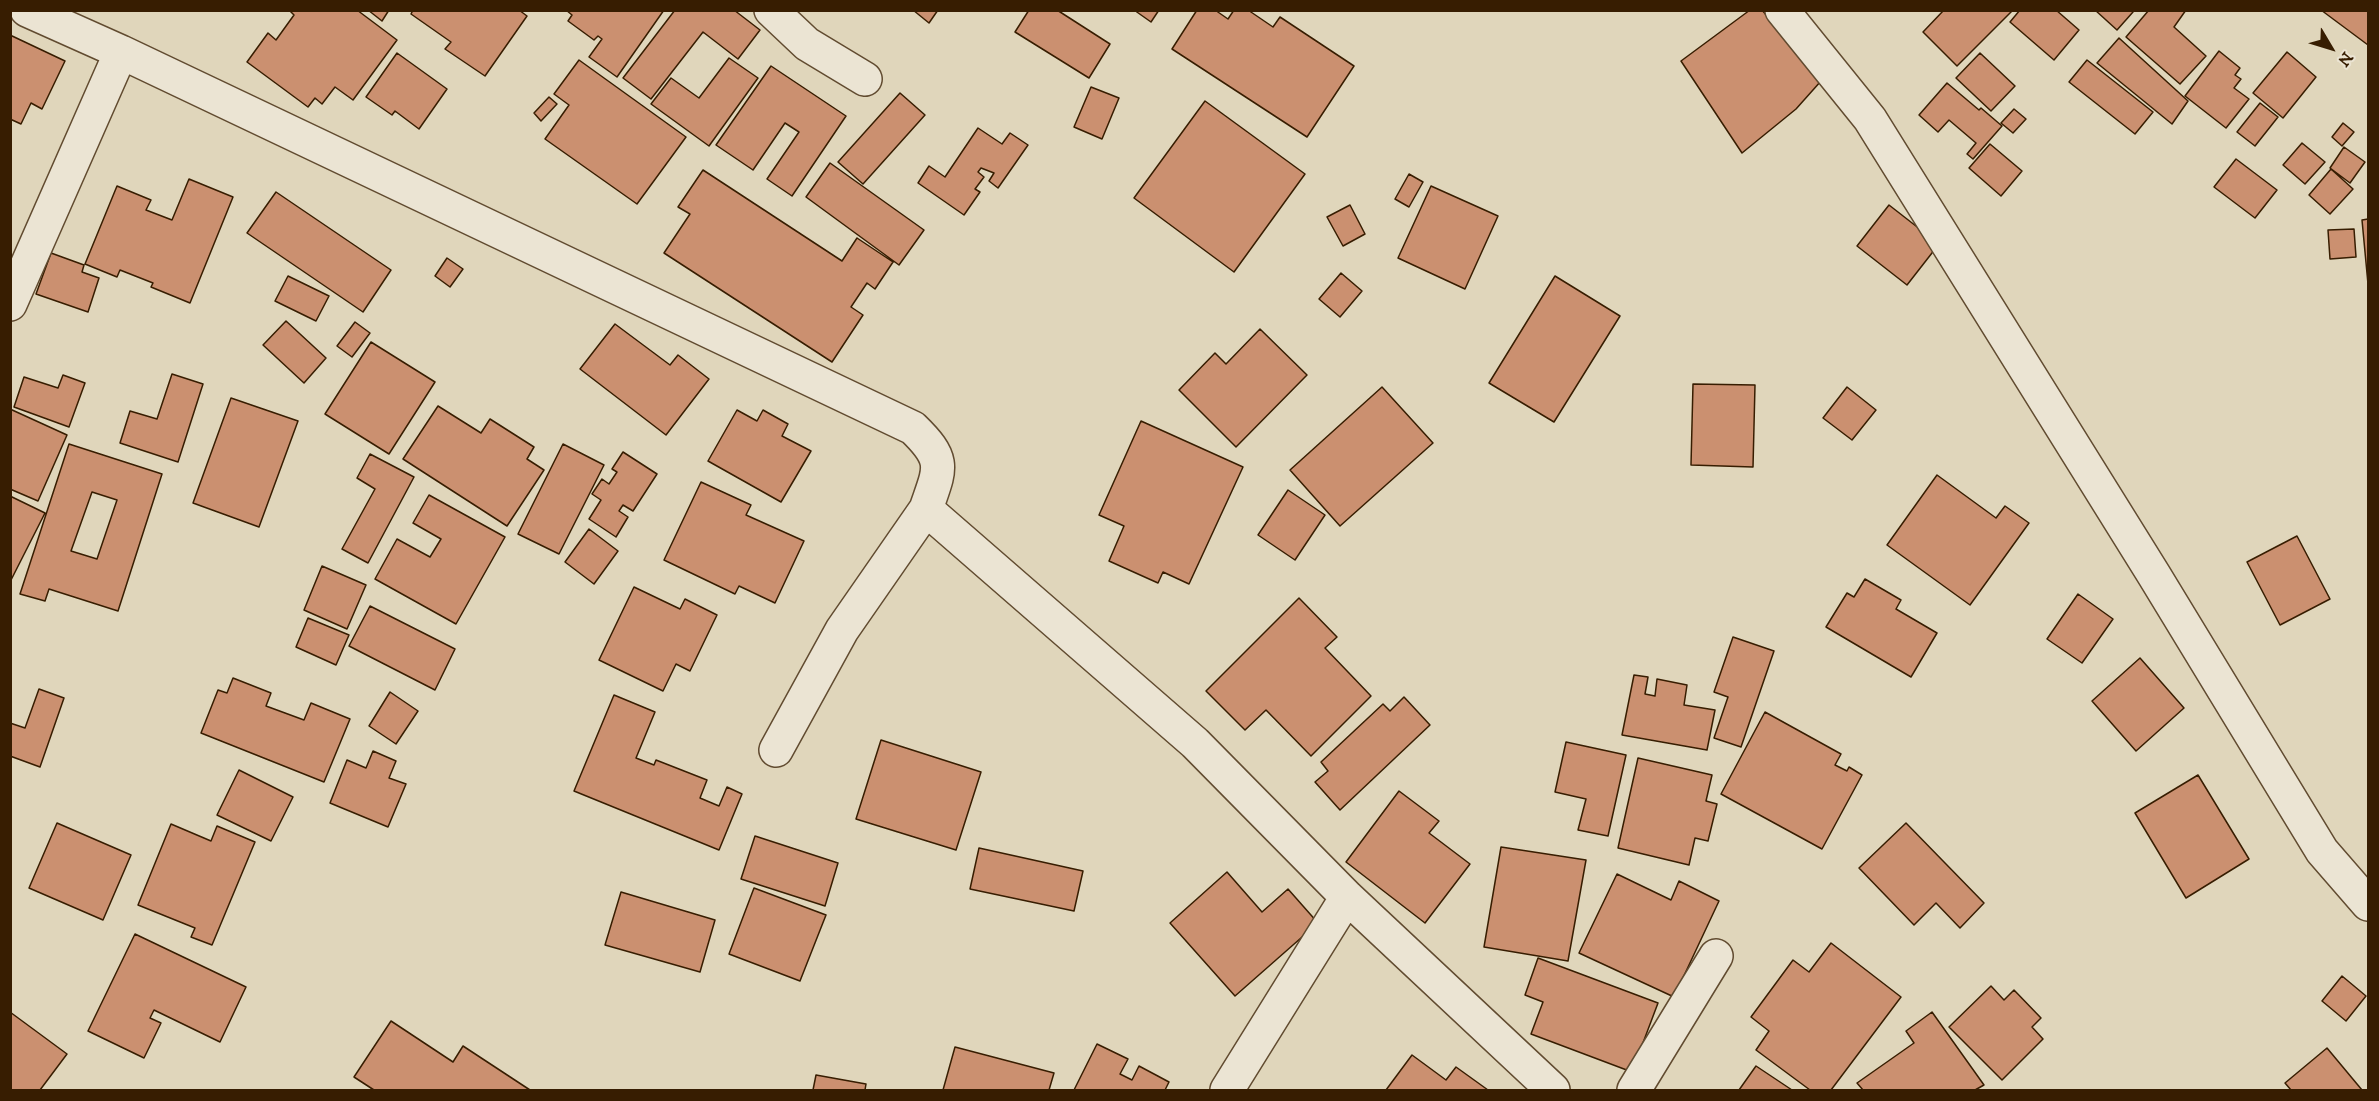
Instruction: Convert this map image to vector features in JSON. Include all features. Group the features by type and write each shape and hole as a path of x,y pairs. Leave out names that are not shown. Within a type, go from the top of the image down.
{"street":[{"path":"27,10 121,52 913,428 931,445 939,469 926,509 842,630 776,750"},
{"path":"771,10 807,44 865,79"},
{"path":"1782,10 1870,119 2154,575 2322,851 2368,904"},
{"path":"10,304 121,52"},
{"path":"926,509 1195,743 1347,897 1553,1090"},
{"path":"1227,1090 1347,897"},
{"path":"1634,1090 1716,956"}],"building":[{"path":"289,10 357,10 397,40 353,100 335,87 322,104 315,98 308,107 247,62 268,33 276,40 294,15"},
{"path":"368,10 389,10 382,21"},
{"path":"413,10 519,10 527,16 485,76 445,49 451,42 411,14"},
{"path":"566,10 664,10 617,77 589,57 602,39 598,36 594,40 568,21 572,15"},
{"path":"675,10 734,10 760,30 738,59 703,32 651,99 623,78"},
{"path":"913,10 938,10 929,23"},
{"path":"1029,10 1057,10 1110,44 1089,78 1015,32"},
{"path":"1134,10 1159,10 1151,22"},
{"path":"1197,10 1215,10 1228,19 1234,10 1248,10 1273,27 1280,17 1354,66 1307,137 1172,49"},
{"path":"1750,10 1762,10 1821,81 1796,109 1742,153 1681,61"},
{"path":"1944,10 2013,10 1957,66 1923,32"},
{"path":"2020,10 2056,10 2079,30 2054,60 2010,22"},
{"path":"2095,10 2132,10 2133,12 2117,30"},
{"path":"2149,10 2186,10 2174,27 2206,56 2180,84 2126,37"},
{"path":"2321,10 2368,10 2368,45"},
{"path":"10,35 65,61 42,109 31,103 21,124 10,119"},
{"path":"2119,38 2188,101 2172,124 2097,63"},
{"path":"2219,51 2240,68 2235,75 2241,79 2234,88 2249,99 2226,128 2185,96"},
{"path":"2287,52 2316,77 2283,118 2253,93"},
{"path":"397,53 447,89 419,129 395,111 392,115 366,97"},
{"path":"1980,53 2015,86 1991,111 1956,78"},
{"path":"729,58 758,78 709,146 651,104 671,78 699,98"},
{"path":"579,60 686,137 637,204 545,139 569,105 554,94"},
{"path":"2087,60 2153,112 2135,134 2069,82"},
{"path":"771,66 846,116 792,196 767,179 799,132 785,123 753,170 716,145"},
{"path":"1947,83 2002,126 1973,159 1967,154 1976,143 1949,120 1938,132 1919,115"},
{"path":"1091,87 1119,98 1102,139 1074,127"},
{"path":"900,93 925,115 863,184 838,162"},
{"path":"549,97 557,104 541,121 534,113"},
{"path":"1205,101 1305,174 1234,272 1134,198"},
{"path":"2260,103 2278,117 2255,146 2237,132"},
{"path":"2014,109 2026,119 2013,133 2001,123"},
{"path":"2343,123 2354,132 2342,146 2332,137"},
{"path":"978,128 1002,144 1010,133 1028,145 998,188 989,181 994,173 981,168 978,172 984,177 975,189 980,192 964,215 918,183 929,166 945,177"},
{"path":"2302,143 2325,162 2305,184 2283,165"},
{"path":"1990,144 2022,171 2001,196 1969,168"},
{"path":"2344,147 2365,162 2350,183 2330,168"},
{"path":"2236,159 2277,190 2255,218 2214,187"},
{"path":"830,163 924,230 899,265 806,197"},
{"path":"2331,169 2353,189 2330,214 2309,195"},
{"path":"703,170 842,261 857,238 893,262 875,289 867,283 851,307 863,315 832,362 664,253 690,214 678,207"},
{"path":"1409,174 1423,182 1409,207 1395,199"},
{"path":"189,179 233,197 190,303 151,287 153,283 120,270 117,277 85,264 117,186 151,200 146,210 172,220"},
{"path":"1431,186 1498,216 1465,289 1398,258"},
{"path":"276,192 391,270 363,312 247,233"},
{"path":"1350,205 1365,234 1343,246 1327,217"},
{"path":"1889,205 1939,244 1907,285 1857,246"},
{"path":"2368,219 2368,284 2362,220"},
{"path":"2354,229 2356,257 2330,259 2328,230"},
{"path":"51,253 84,265 82,272 99,278 88,312 36,294"},
{"path":"447,258 463,269 450,287 435,276"},
{"path":"1341,273 1362,291 1340,317 1319,299"},
{"path":"288,276 329,296 316,321 275,301"},
{"path":"1555,276 1620,316 1554,422 1489,383"},
{"path":"286,321 326,358 304,383 263,345"},
{"path":"355,322 370,333 352,357 337,346"},
{"path":"615,324 670,365 678,355 709,379 666,435 580,369"},
{"path":"1260,329 1307,375 1236,447 1179,390 1215,353 1226,364"},
{"path":"371,342 435,382 389,454 325,414"},
{"path":"172,374 203,384 178,462 120,443 130,411 157,419"},
{"path":"63,375 85,383 69,427 14,407 24,377 58,388"},
{"path":"1693,384 1755,385 1753,467 1691,465"},
{"path":"1382,387 1433,443 1340,526 1290,470"},
{"path":"1847,387 1876,410 1852,440 1823,418"},
{"path":"231,398 298,421 259,527 193,503"},
{"path":"438,406 481,433 490,419 534,447 527,459 544,470 507,526 403,459"},
{"path":"10,409 67,435 38,501 10,489"},
{"path":"737,410 757,421 763,410 788,424 782,436 811,451 781,502 708,461"},
{"path":"1141,421 1243,467 1189,584 1163,572 1158,583 1109,561 1124,526 1099,515"},
{"path":"69,444 162,474 118,611 49,589 45,601 20,594","holes":["92,492 117,500 97,559 71,551"]},
{"path":"563,444 604,465 559,554 518,534"},
{"path":"623,452 657,474 633,511 623,505 619,511 628,517 616,537 589,519 601,500 592,494 602,479 609,484 617,472 612,469"},
{"path":"370,454 414,477 368,563 342,549 375,489 357,478"},
{"path":"1937,475 1996,518 2005,506 2029,523 1970,605 1887,545"},
{"path":"701,482 751,505 746,515 804,541 775,603 739,586 735,594 664,560"},
{"path":"1288,490 1325,515 1295,560 1258,535"},
{"path":"429,495 505,537 456,624 375,579 397,539 430,557 441,539 413,523"},
{"path":"10,496 45,513 10,582"},
{"path":"589,529 618,551 594,584 565,562"},
{"path":"2297,536 2330,599 2280,625 2247,562"},
{"path":"322,566 366,585 347,629 304,610"},
{"path":"1865,579 1901,600 1896,609 1937,633 1911,677 1826,627 1847,593 1854,597"},
{"path":"634,587 680,609 685,599 717,615 690,671 676,664 663,691 599,660"},
{"path":"2078,594 2113,619 2082,663 2047,639"},
{"path":"1299,598 1337,637 1325,648 1371,696 1311,756 1266,710 1245,730 1206,691"},
{"path":"370,606 455,649 435,690 349,646"},
{"path":"308,618 349,635 336,665 296,647"},
{"path":"1733,637 1774,651 1741,747 1714,738 1728,697 1714,692"},
{"path":"2140,658 2184,708 2136,751 2092,701"},
{"path":"1634,675 1648,677 1645,694 1655,696 1657,679 1687,685 1684,705 1715,710 1707,750 1622,735"},
{"path":"233,678 271,693 266,706 304,720 311,703 350,719 324,782 201,733 218,690 227,693"},
{"path":"39,689 64,698 40,767 10,756 10,723 25,728"},
{"path":"390,692 418,711 396,744 369,726"},
{"path":"614,695 655,712 636,758 654,765 656,760 707,780 700,798 719,806 727,787 742,794 719,850 574,791"},
{"path":"1404,697 1430,725 1340,810 1315,782 1328,771 1321,762 1383,704 1390,711"},
{"path":"1765,712 1841,754 1835,765 1847,771 1849,767 1862,775 1822,849 1721,794"},
{"path":"881,740 981,772 956,850 856,819"},
{"path":"1566,742 1626,755 1608,836 1578,830 1586,799 1555,792"},
{"path":"373,751 396,761 389,778 406,784 388,827 330,803 347,760 366,768"},
{"path":"1638,758 1712,775 1706,801 1717,804 1708,841 1695,838 1689,865 1618,848"},
{"path":"239,770 293,797 271,841 217,815"},
{"path":"2198,775 2249,859 2186,898 2135,813"},
{"path":"1399,791 1439,821 1429,833 1470,864 1425,923 1346,862"},
{"path":"57,823 131,855 103,920 29,888"},
{"path":"1906,823 1984,903 1960,928 1936,903 1914,925 1859,868"},
{"path":"171,824 211,841 217,826 255,842 212,945 191,937 195,928 138,905"},
{"path":"755,836 838,863 825,906 741,879"},
{"path":"1501,847 1586,860 1568,961 1484,947"},
{"path":"979,848 1083,871 1074,911 970,889"},
{"path":"1227,872 1262,912 1288,889 1318,923 1235,996 1170,923"},
{"path":"1617,874 1671,900 1679,881 1719,901 1674,997 1579,953"},
{"path":"754,888 826,915 800,981 729,954"},
{"path":"621,892 715,920 700,972 605,945"},
{"path":"135,934 246,987 220,1042 154,1010 150,1018 161,1023 144,1058 88,1031"},
{"path":"1831,943 1901,997 1831,1090 1810,1090 1756,1050 1769,1031 1751,1017 1793,960 1809,972"},
{"path":"1538,958 1658,1003 1632,1072 1531,1034 1543,1002 1525,995"},
{"path":"2342,976 2366,996 2346,1021 2322,1001"},
{"path":"1991,986 2004,1000 2014,990 2041,1018 2032,1027 2043,1039 2002,1080 1949,1027"},
{"path":"10,1012 67,1054 40,1090 10,1090"},
{"path":"1932,1012 1984,1085 1975,1090 1863,1090 1857,1083 1914,1043 1906,1031"},
{"path":"391,1021 453,1062 463,1046 530,1090 374,1090 354,1077"},
{"path":"1097,1044 1128,1059 1120,1074 1132,1080 1139,1066 1169,1082 1165,1090 1074,1090"},
{"path":"955,1047 1054,1073 1049,1090 943,1090"},
{"path":"2327,1048 2362,1090 2291,1090 2285,1083"},
{"path":"1412,1055 1446,1080 1456,1067 1488,1090 1386,1090"},
{"path":"1756,1066 1792,1090 1739,1090"},
{"path":"816,1075 866,1084 865,1090 813,1090"}]}
